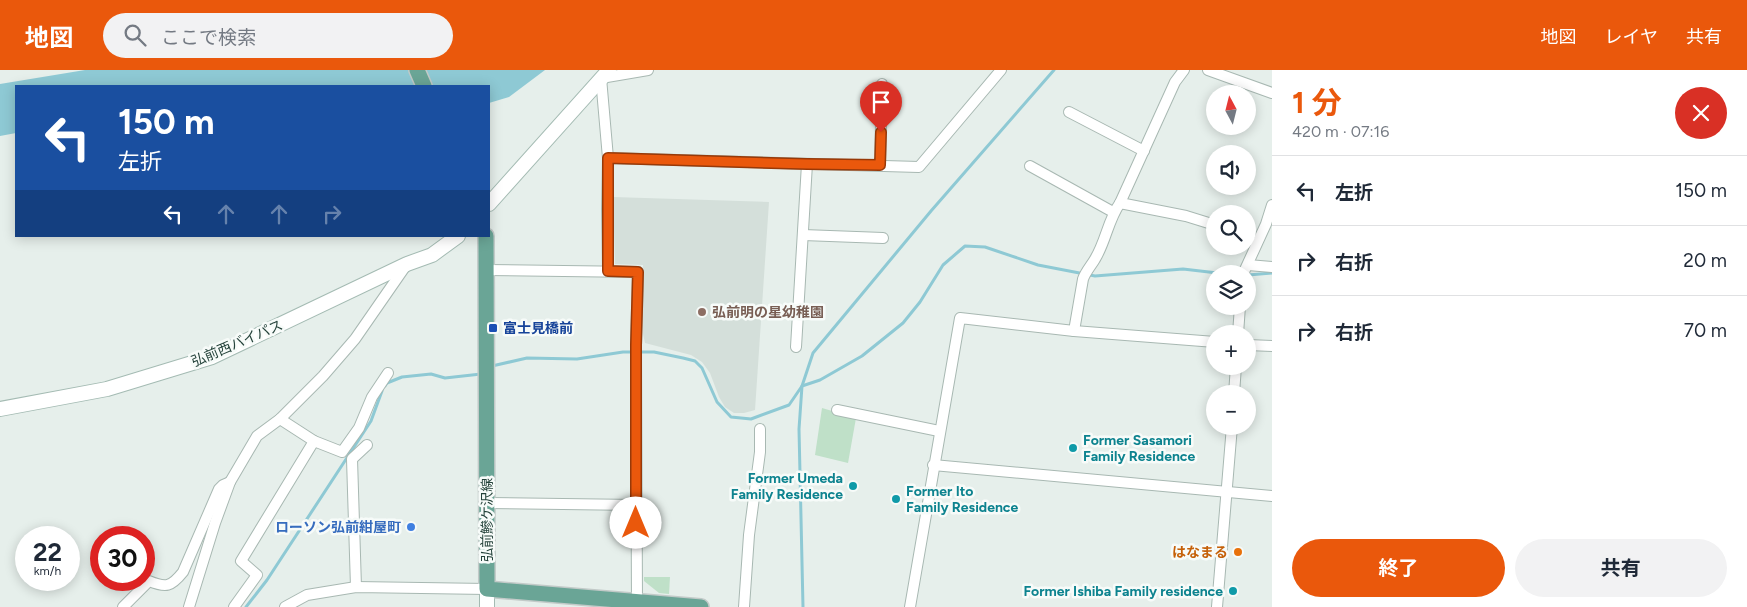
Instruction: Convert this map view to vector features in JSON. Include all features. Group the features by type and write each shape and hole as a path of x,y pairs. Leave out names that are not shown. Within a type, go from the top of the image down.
{"main road":[{"path":"417,70 424,85"},
{"name":"弘前鰺ケ沢線","path":"486,237 487,589"},
{"path":"487,589 637,605 701,607"}],"street":[{"path":"490,203 605,74 648,70"},
{"path":"608,158 919,167 1001,70"},
{"path":"1074,331 1084,276 1096,258 1113,212 1120,203 1175,82 1184,70"},
{"path":"1208,70 1272,93"},
{"path":"605,74 608,158 608,271"},
{"path":"880,165 882,84"},
{"path":"1069,112 1144,152"},
{"path":"796,347 807,164"},
{"path":"1030,166 1113,212"},
{"path":"1120,203 1186,216 1206,222"},
{"path":"1247,265 1259,239 1269,224 1272,205"},
{"path":"803,235 883,238"},
{"name":"弘前西バイパス","path":"0,409 107,389 212,357 407,264 432,255 457,237"},
{"path":"189,607 230,482 257,436 280,419 324,376 355,339 407,264"},
{"path":"1256,269 1272,267"},
{"path":"486,270 638,272 636,349 637,605"},
{"path":"910,607 960,318 1074,331 1206,341"},
{"path":"1256,345 1272,346"},
{"path":"280,419 314,441 342,452 359,428 372,396 388,373"},
{"path":"837,410 940,431"},
{"path":"744,607 748,535 760,452 760,428"},
{"path":"1217,607 1231,435"},
{"path":"234,607 257,575 241,561 314,441"},
{"path":"356,587 352,459 367,445"},
{"path":"934,465 1272,496"},
{"path":"123,607 148,581 166,586 171,584 183,572 219,489 230,482"},
{"path":"488,503 636,506"},
{"path":"285,607 306,595 356,587 487,589 487,607"},
{"path":"305,607 306,595"}],"shaded area":[{"name":"弘前明の星幼稚園","path":"613,197 769,202 755,410 734,413 725,407 710,373 702,362 691,355 645,343 643,334 643,265 615,264"}],"green space":[{"path":"822,408 856,418 848,463 815,455"},
{"path":"644,577 670,577 669,594 659,593 644,581"}],"water":[{"path":"85,70 545,70 509,97 490,103 490,85 15,85 15,133 0,136 0,84"}],"waterway":[{"path":"803,607 799,429 802,386 813,353 931,211 1054,70"},
{"path":"492,366 527,358 577,359 623,352 654,352 695,361 702,368 717,402 731,417 751,419 789,405 802,386 820,380 862,356 903,323 920,302 943,265 965,246 985,247 1038,265 1095,276 1183,269 1206,272"},
{"path":"1256,274 1272,273"},
{"path":"385,386 387,383 402,377 431,374 445,378 481,374"},
{"path":"246,607 267,580 371,421 382,391"}],"place":[{"name":"弘前明の星幼稚園","path":"702,312"},
{"name":"富士見橋前","path":"493,328"},
{"name":"Former Sasamori Family Residence","path":"1073,448"},
{"name":"Former Umeda Family Residence","path":"853,486"},
{"name":"Former Ito Family Residence","path":"896,499"},
{"name":"ローソン弘前紺屋町","path":"411,527"},
{"name":"はなまる","path":"1238,552"},
{"name":"Former Ishiba Family residence","path":"1233,591"}],"route":[{"path":"636,523 638,272 608,271 608,158 880,165 881,132"}]}
